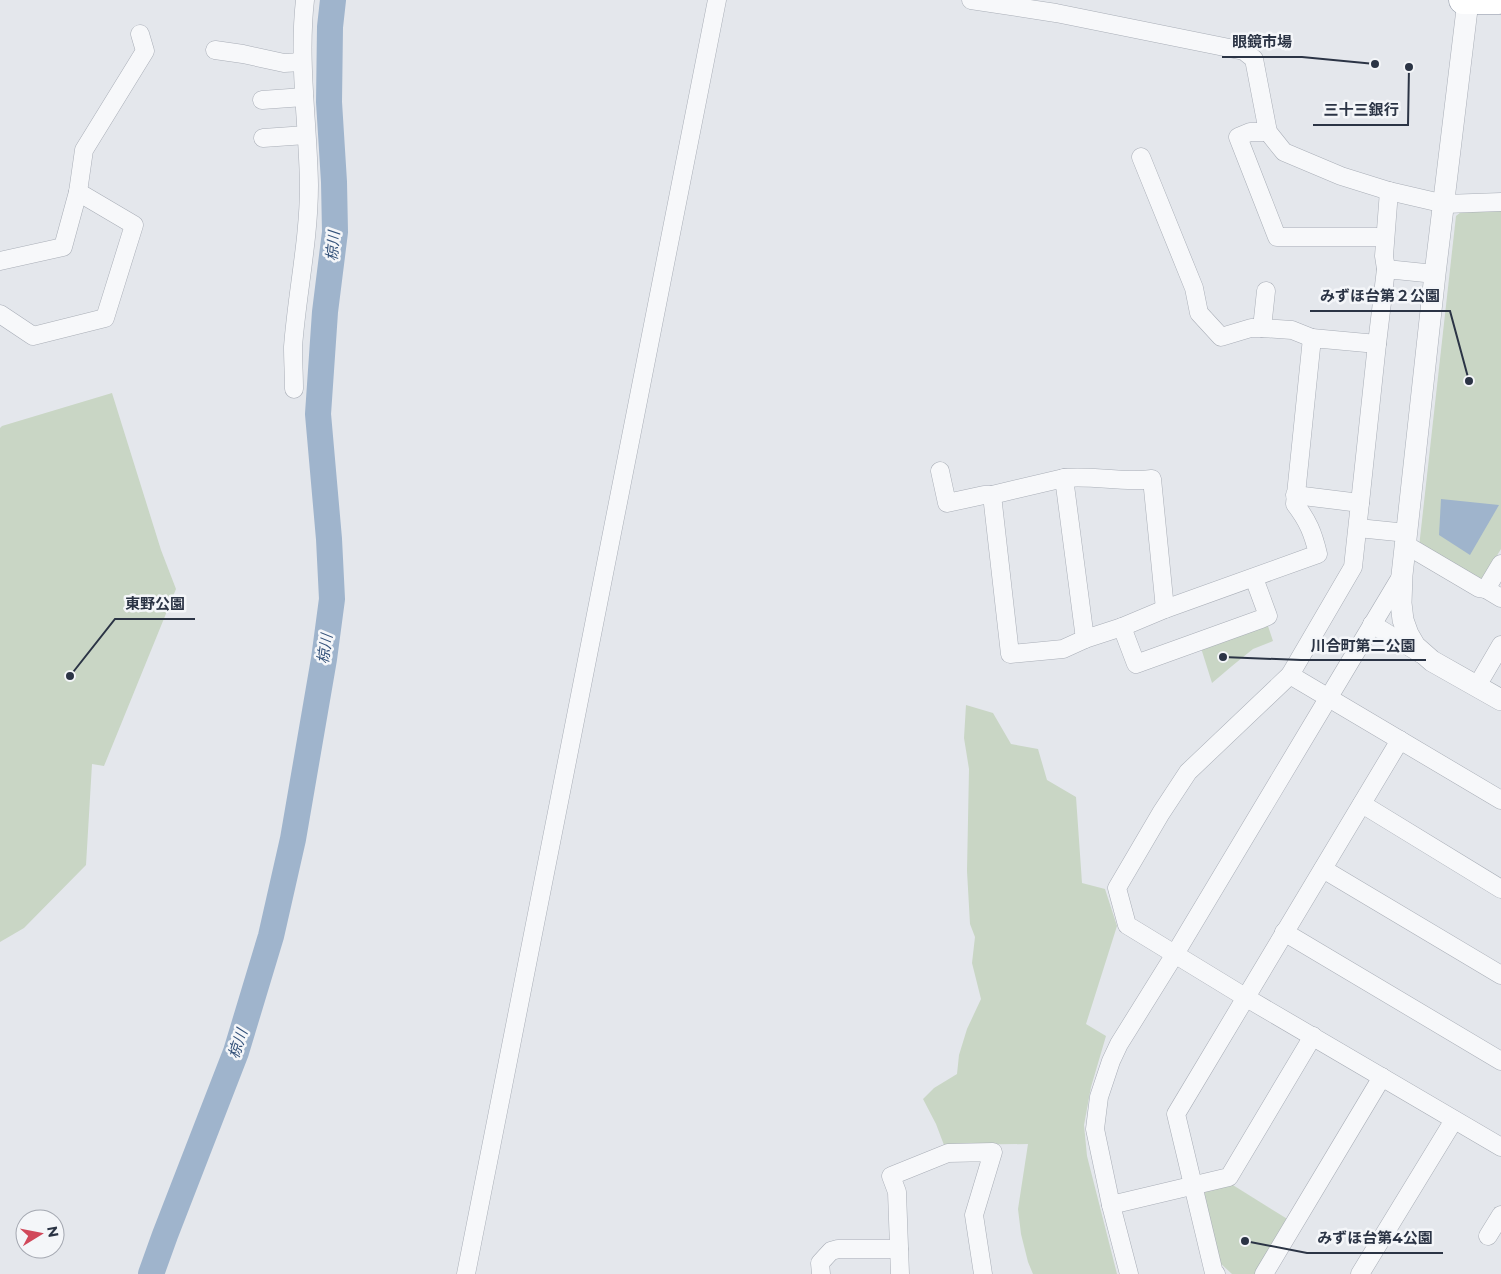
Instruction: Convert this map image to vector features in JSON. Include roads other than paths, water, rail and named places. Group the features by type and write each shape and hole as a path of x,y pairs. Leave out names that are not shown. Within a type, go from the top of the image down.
{"highway":[{"path":"1463,0 1499,0"}],"street":[{"path":"294,389 293,349 308,204 302,62 305,0"},
{"path":"466,1274 717,0"},
{"path":"971,0 1056,13 1244,51 1254,59 1268,132 1284,152 1341,176 1389,191 1445,204 1501,202"},
{"path":"1432,661 1415,646 1403,620 1401,603 1402,575 1435,274 1445,204 1468,1"},
{"path":"0,261 63,247 78,192 84,150 145,51 140,34"},
{"path":"215,50 284,63 302,62"},
{"path":"262,100 304,97"},
{"path":"1268,132 1250,132 1238,137 1277,237 1385,237"},
{"path":"263,138 306,136"},
{"path":"1141,158 1194,288 1199,313 1221,337 1251,328 1262,328 1292,330 1312,338 1377,344"},
{"path":"1389,191 1384,256 1386,268 1353,566 1290,674 1188,772 1161,813 1117,888 1127,925 1245,997 1501,1146"},
{"path":"0,314 33,336 105,318 134,226 78,192"},
{"path":"1386,268 1435,274"},
{"path":"1262,328 1266,291"},
{"path":"992,495 1010,654 1062,649 1165,609 1318,554 1307,520 1295,504 1312,338"},
{"path":"940,471 947,503 984,494 992,495 1064,478 1077,477 1136,481 1152,479 1165,609"},
{"path":"1064,478 1085,640"},
{"path":"1295,495 1360,502"},
{"path":"1358,528 1407,539 1478,588 1486,589 1501,598"},
{"path":"1486,589 1501,564"},
{"path":"1129,1274 1110,1205 1095,1129 1099,1098 1111,1061 1119,1044 1402,575"},
{"path":"1122,627 1136,664 1261,619 1268,616 1254,578"},
{"path":"1372,624 1501,700"},
{"path":"1477,686 1501,645"},
{"path":"1290,674 1501,800"},
{"path":"1216,1274 1192,1185 1176,1114 1400,740"},
{"path":"1362,804 1501,889"},
{"path":"1323,869 1501,975"},
{"path":"1284,932 1501,1061"},
{"path":"1110,1205 1228,1177 1313,1036"},
{"path":"1264,1274 1382,1077"},
{"path":"1360,1274 1454,1120"},
{"path":"900,1274 898,1192 891,1176 948,1153 993,1152 974,1215 983,1274"},
{"path":"1488,1236 1501,1215"},
{"path":"821,1274 820,1263 831,1250 899,1249"}],"water":[{"path":"1441,499 1499,505 1470,555 1439,535"}],"waterway":[{"name":"椋川","path":"151,1274 236,1052 271,936 293,839 324,659 332,599 329,539 318,414 325,312 335,232 329,102 330,27 333,0"}],"place":[{"name":"眼鏡市場","path":"1375,64"},
{"name":"三十三銀行","path":"1409,67"},
{"name":"みずほ台第２公園","path":"1469,381"},
{"name":"川合町第二公園","path":"1223,657"},
{"name":"東野公園","path":"70,676"},
{"name":"みずほ台第4公園","path":"1245,1241"}]}
